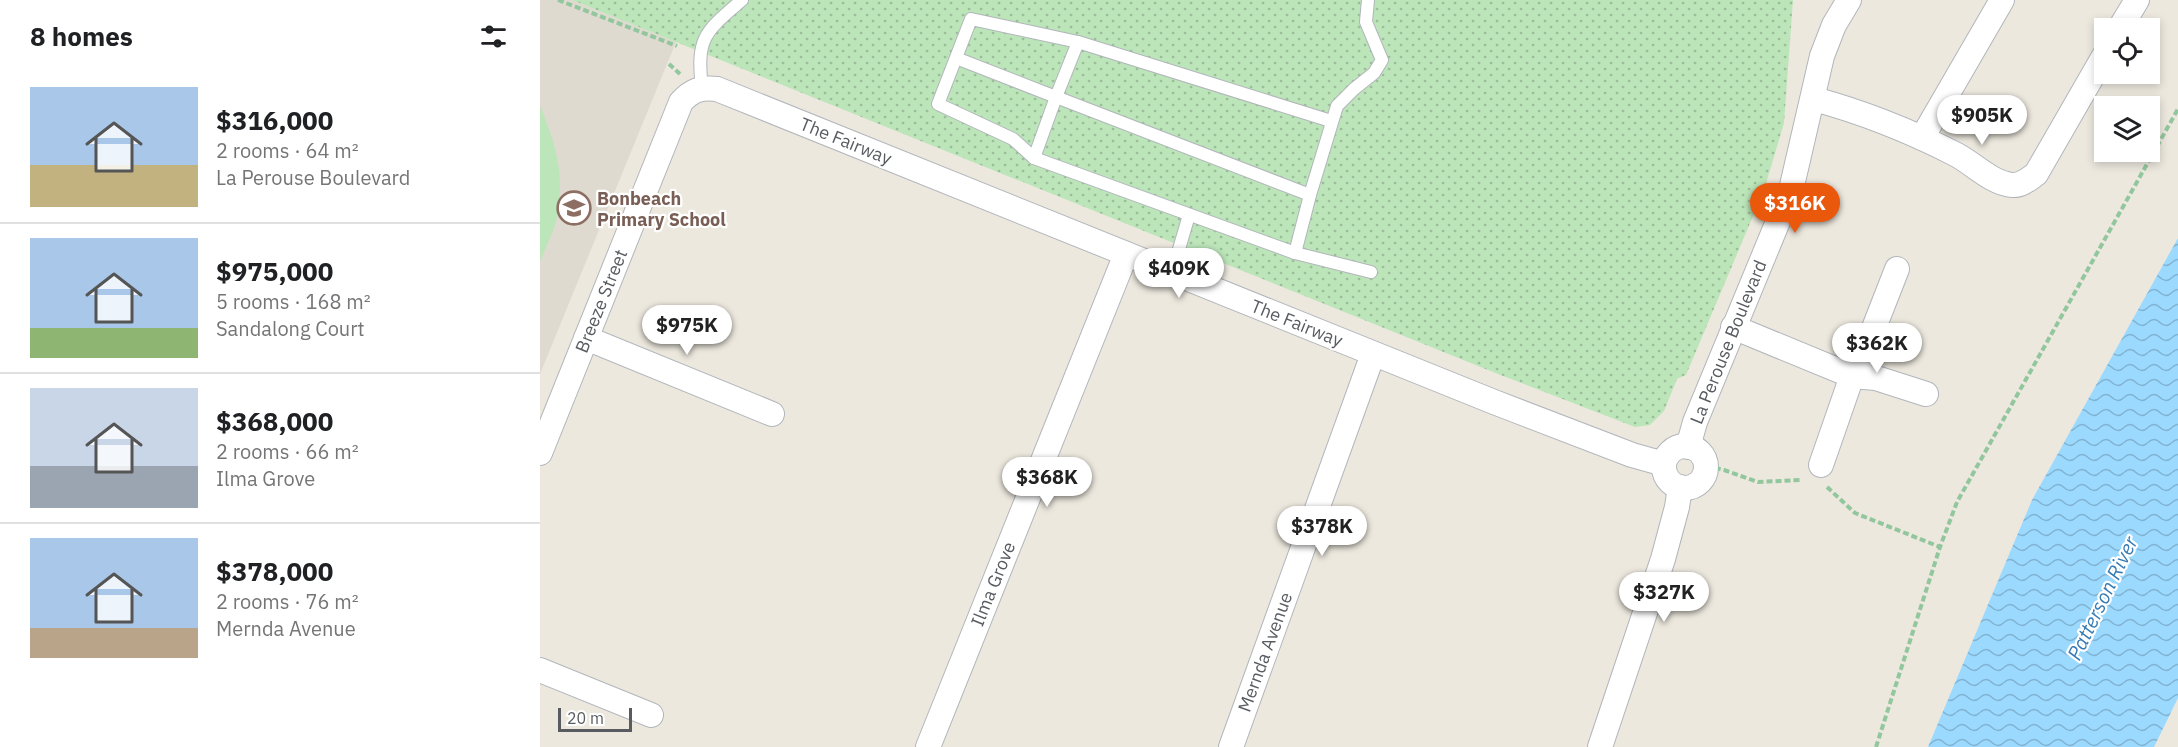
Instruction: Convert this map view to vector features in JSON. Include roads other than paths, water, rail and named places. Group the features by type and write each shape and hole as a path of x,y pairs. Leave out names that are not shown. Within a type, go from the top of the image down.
{"street":[{"name":"La Perouse Boulevard","path":"1688,447 1695,422 1733,327 1791,190 1814,99 1822,56 1834,25 1849,0"},
{"path":"1922,138 2002,0"},
{"path":"2127,18 2137,0"},
{"path":"1814,99 1854,110 1922,138 1957,155 1996,180 2013,185 2024,182 2036,174 2094,73"},
{"name":"The Fairway","path":"700,88 717,89 1373,354 1586,438 1664,464"},
{"name":"Breeze Street","path":"540,453 681,102 700,88"},
{"name":"Ilma Grove","path":"928,747 1126,254"},
{"path":"1818,477 1852,376 1863,356 1897,269"},
{"path":"1733,327 1852,376 1876,378 1926,394"},
{"path":"586,338 772,414"},
{"name":"Mernda Avenue","path":"1231,747 1373,354"},
{"path":"1688,447 1698,450 1706,466 1703,478 1699,482 1689,487 1680,487 1668,480 1664,464 1666,456 1673,449 1688,447"},
{"path":"1600,747 1663,559 1680,487"},
{"path":"540,670 651,715"}],"lane":[{"path":"700,88 700,55 704,38 717,22 742,0"},
{"path":"1295,253 1337,106 1374,73 1382,60 1366,22 1368,0"},
{"path":"1331,122 1078,42 971,19 938,104 1013,140 1034,158 1295,253 1371,272"},
{"path":"1034,158 1078,42"},
{"path":"956,58 1310,195"},
{"path":"1172,273 1189,215"}],"water":[{"name":"Patterson River","path":"2178,238 2178,698 2154,747 1928,747 2032,500"}],"place":[{"name":"Bonbeach Primary School","path":"574,208"}]}
